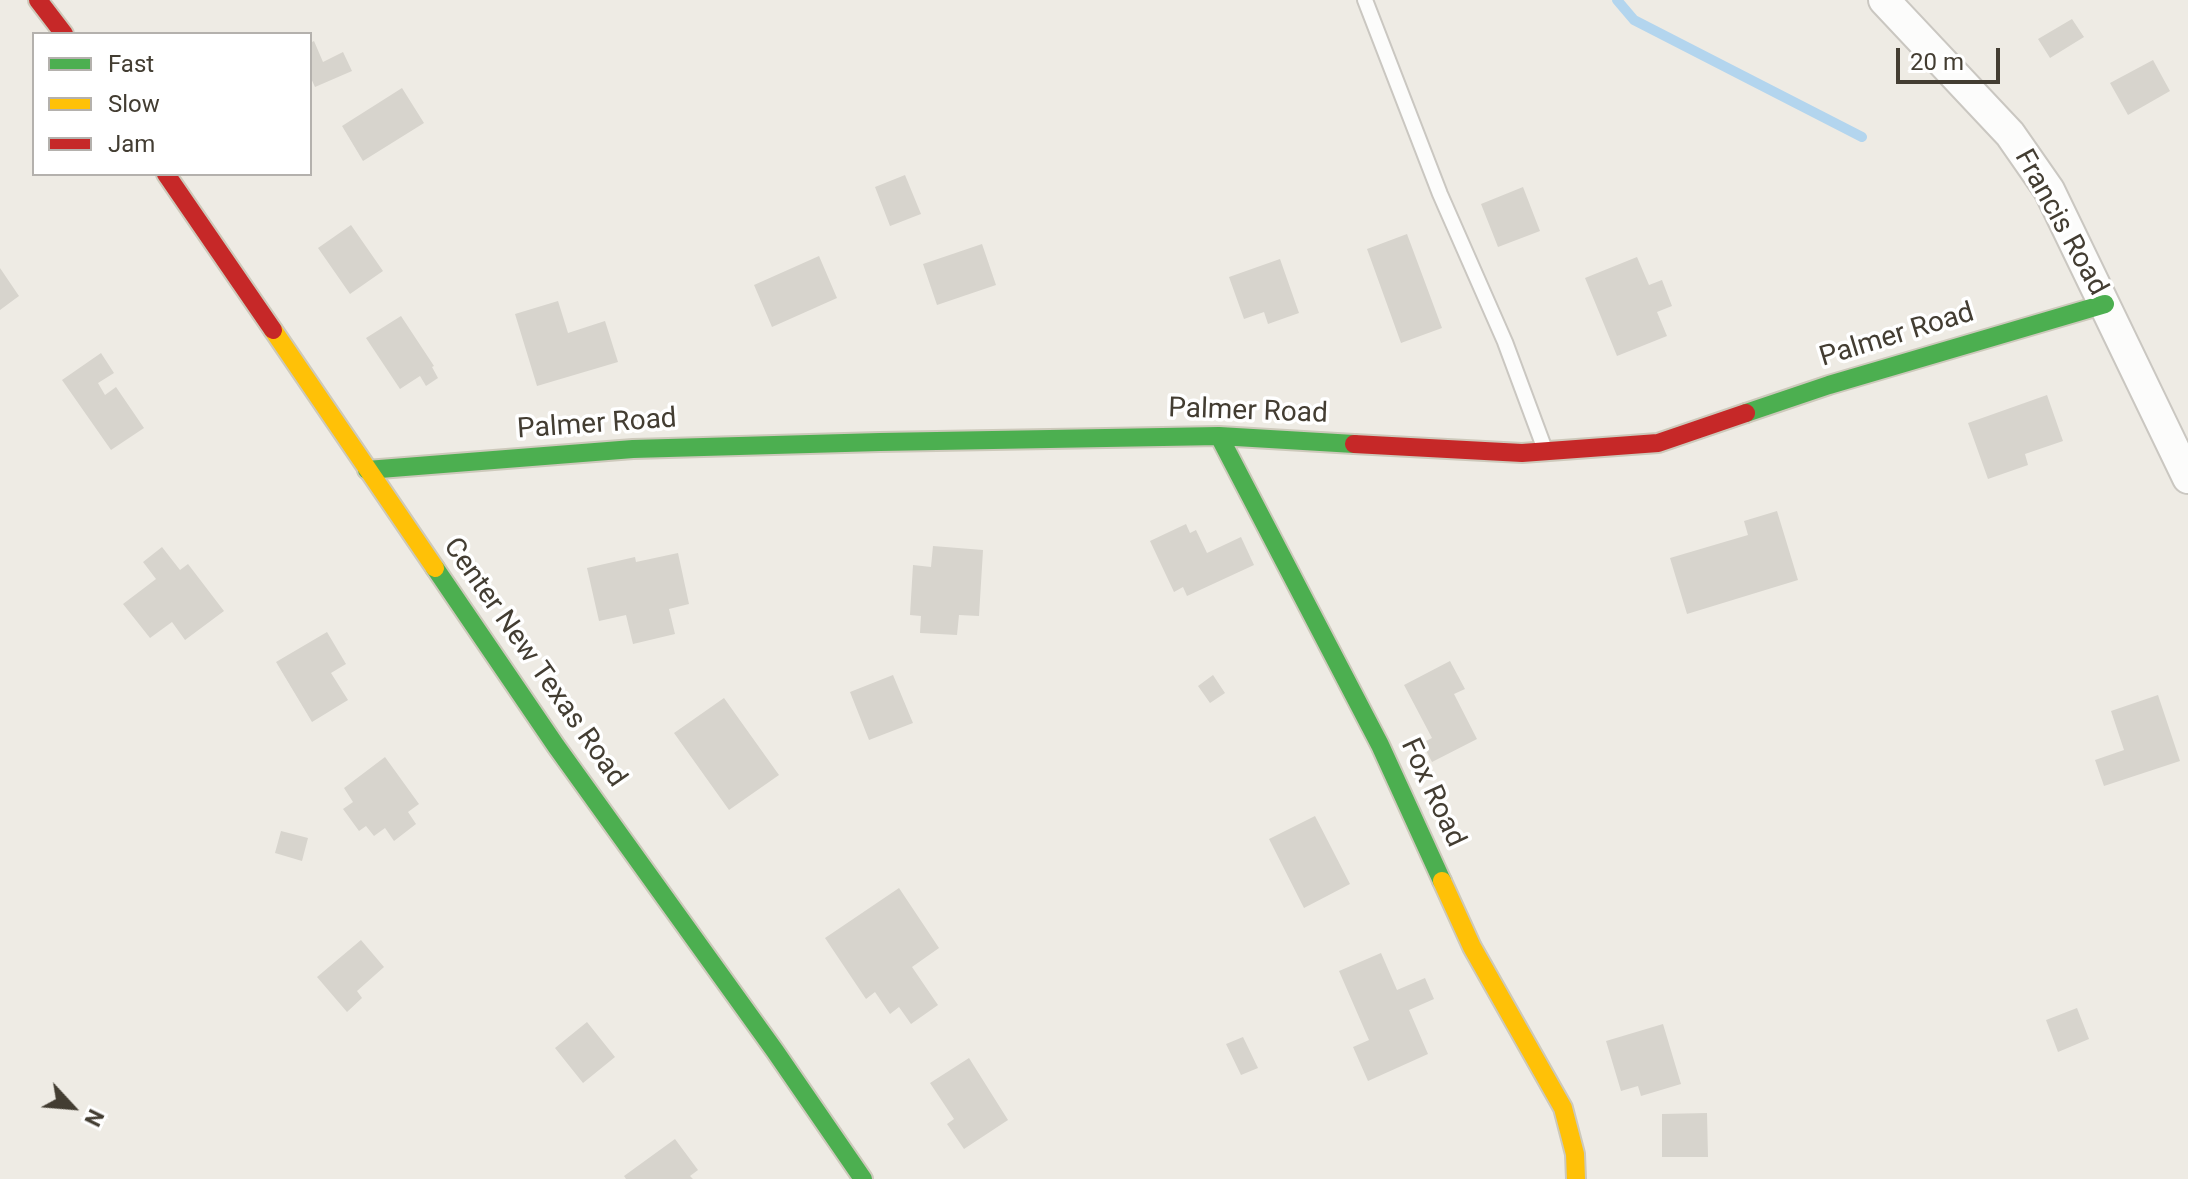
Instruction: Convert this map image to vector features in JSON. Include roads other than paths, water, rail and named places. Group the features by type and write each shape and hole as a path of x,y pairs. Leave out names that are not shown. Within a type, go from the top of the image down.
{"street":[{"path":"38,0 62,32"},
{"name":"Francis Road","path":"1884,0 2010,134 2049,190 2188,478"},
{"name":"Center New Texas Road","path":"167,176 556,746 863,1179"},
{"name":"Palmer Road","path":"367,470 633,449 896,441 1219,436 1522,453 1658,443 1829,385 2105,304"},
{"name":"Fox Road","path":"1219,436 1380,745 1472,947 1563,1108 1575,1154 1576,1179"}],"lane":[{"path":"1365,0 1440,194 1505,342 1546,451"}],"waterway":[{"path":"1617,0 1634,20 1862,137"}]}
